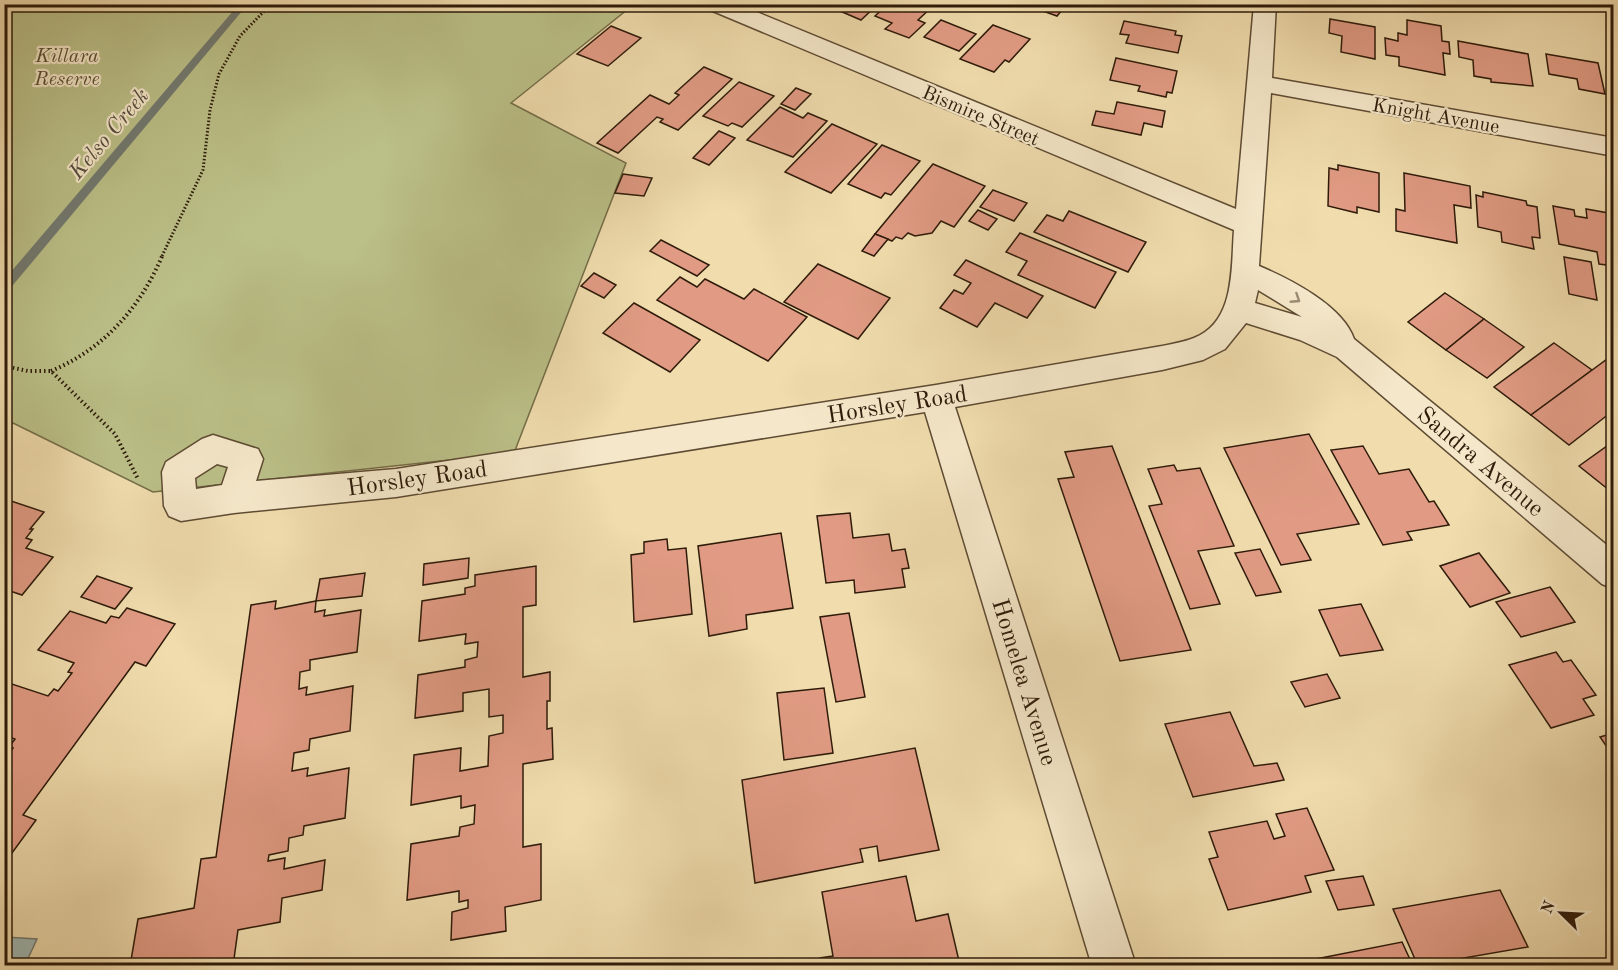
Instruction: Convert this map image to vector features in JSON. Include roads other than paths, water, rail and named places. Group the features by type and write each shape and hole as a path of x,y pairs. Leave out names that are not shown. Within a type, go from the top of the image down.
{"street":[{"name":"Bismire Street","path":"716,4 1247,224"},
{"name":"Horsley Road","path":"234,498 396,483 936,398 1183,354 1203,348 1214,341 1232,322 1243,297 1265,4"},
{"name":"Knight Avenue","path":"1259,82 1614,147"},
{"name":"Sandra Avenue","path":"1244,271 1277,286 1331,326 1348,349 1614,573"},
{"name":"Sandra Avenue","path":"1239,310 1309,331 1348,349"},
{"name":"Homelea Avenue","path":"936,398 1114,966"}],"water":[{"path":"4,937 37,939 25,965 5,965"}],"waterway":[{"name":"Kelso Creek","path":"4,288 244,4"}],"park label":[{"name":"Killara Reserve","path":"67,66"}]}
